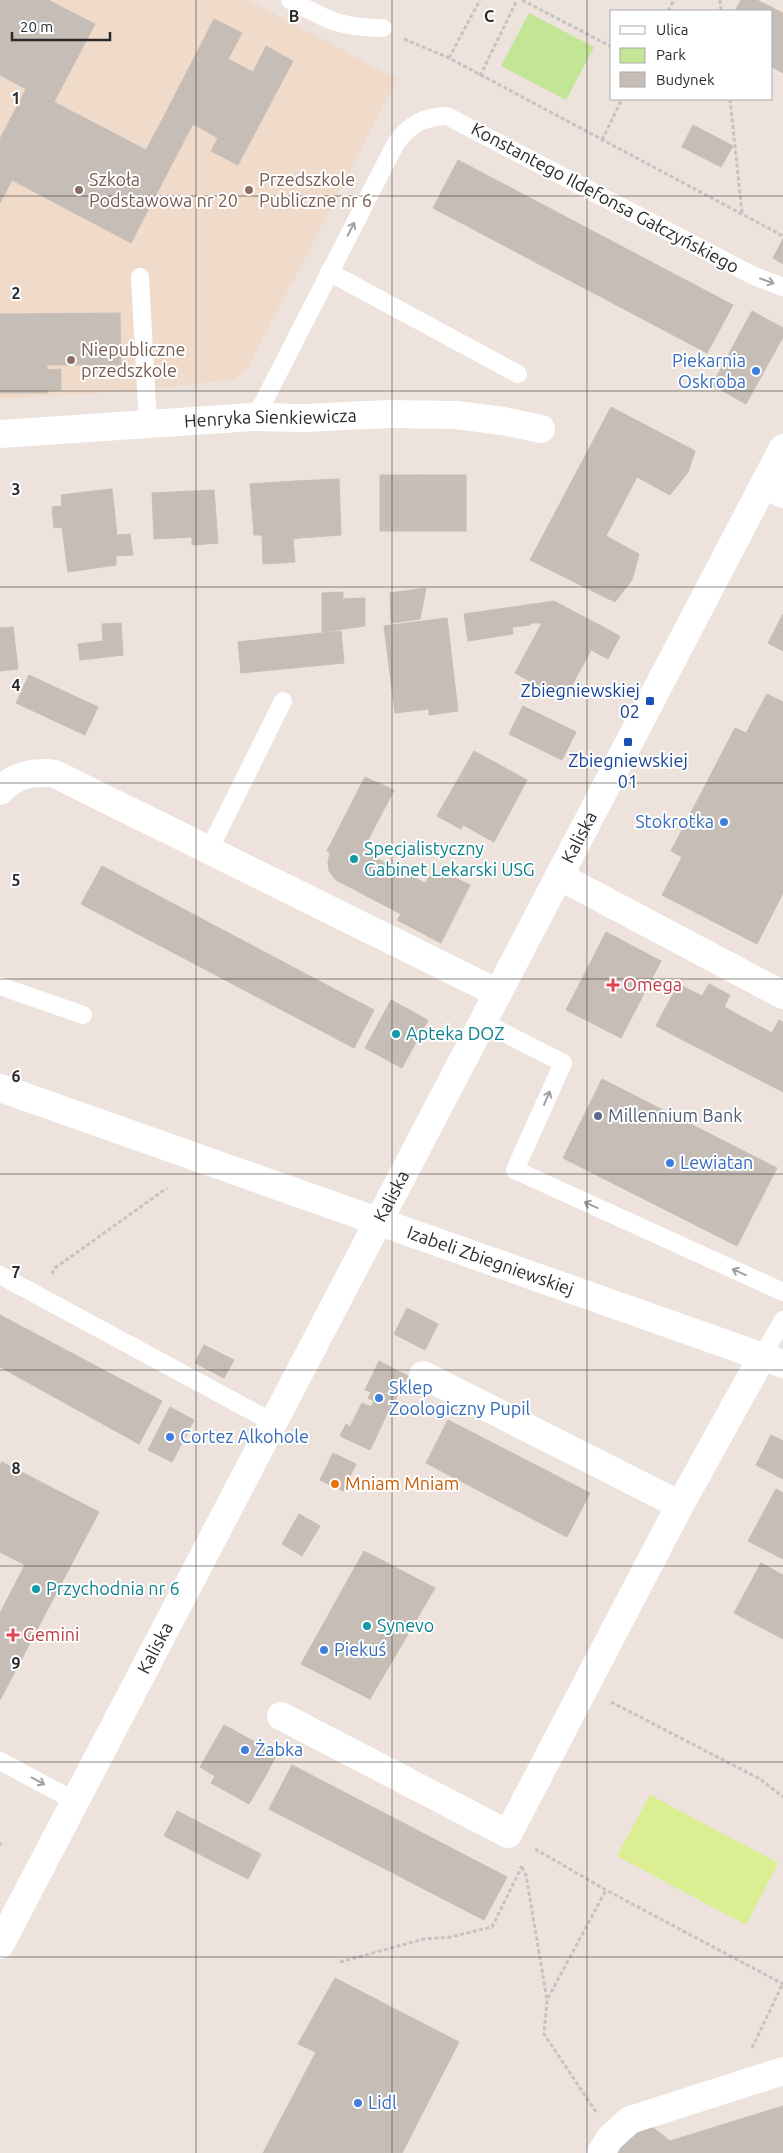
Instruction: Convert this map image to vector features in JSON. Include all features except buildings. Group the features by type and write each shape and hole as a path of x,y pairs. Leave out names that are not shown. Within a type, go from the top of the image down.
{"street":[{"name":"Henryka Sienkiewicza","path":"0,434 253,418 390,414 428,414 503,420 541,429"},
{"name":"Kaliska","path":"0,1946 559,876 774,489 783,448"},
{"path":"0,792 9,783 25,774 44,772 55,774 498,993"},
{"path":"559,876 783,995"},
{"name":"Izabeli Zbiegniewskiej","path":"0,1088 773,1360"},
{"path":"281,1716 508,1834 680,1505 773,1360"},
{"path":"423,1375 680,1505"},
{"path":"607,2144 630,2120 641,2115 783,2071"}],"lane":[{"path":"290,0 331,22 391,33"},
{"name":"Konstantego Ildefonsa Gałczyńskiego","path":"329,272 396,142 410,126 426,118 447,116 754,276 783,287"},
{"path":"253,418 263,403 329,272 518,374"},
{"path":"140,278 148,424"},
{"path":"209,850 283,701"},
{"path":"0,986 83,1015"},
{"path":"483,1022 562,1064 515,1170 783,1292"},
{"path":"0,1275 274,1423"},
{"path":"773,1360 783,1320"},
{"path":"0,1761 75,1802"}],"path":[{"path":"448,58 480,0"},
{"path":"480,76 518,0"},
{"path":"522,0 610,46"},
{"path":"391,33 448,58 783,236"},
{"path":"602,140 622,100"},
{"path":"730,100 742,213"},
{"path":"40,1296 55,1268 167,1188"},
{"path":"584,1688 760,1779 783,1797"},
{"path":"508,1834 526,1874 547,2000 544,2034 607,2144"},
{"path":"508,1834 606,1890 783,1984 734,2086"},
{"path":"340,1962 424,1939 450,1937 492,1927 522,1866"},
{"path":"547,2000 606,1890"}],"shaded area":[{"path":"0,0 249,0 397,79 248,368 235,379 144,390 0,399"}],"green space":[{"path":"529,13 594,47 566,100 501,66"},
{"path":"650,1795 778,1863 746,1925 617,1856"}],"place":[{"name":"Szkoła Podstawowa nr 20","path":"79,190"},
{"name":"Przedszkole Publiczne nr 6","path":"249,190"},
{"name":"Niepubliczne przedszkole","path":"71,360"},
{"name":"Piekarnia Oskroba","path":"756,371"},
{"name":"Zbiegniewskiej 02","path":"650,701"},
{"name":"Zbiegniewskiej 01","path":"628,742"},
{"name":"Stokrotka","path":"724,822"},
{"name":"Specjalistyczny Gabinet Lekarski USG","path":"354,859"},
{"name":"Omega","path":"613,985"},
{"name":"Apteka DOZ","path":"396,1034"},
{"name":"Millennium Bank","path":"598,1116"},
{"name":"Lewiatan","path":"670,1163"},
{"name":"Sklep Zoologiczny Pupil","path":"379,1398"},
{"name":"Cortez Alkohole","path":"170,1437"},
{"name":"Mniam Mniam","path":"335,1484"},
{"name":"Przychodnia nr 6","path":"36,1589"},
{"name":"Synevo","path":"367,1626"},
{"name":"Gemini","path":"13,1635"},
{"name":"Piekuś","path":"324,1650"},
{"name":"Żabka","path":"245,1750"},
{"name":"Lidl","path":"358,2103"}]}
